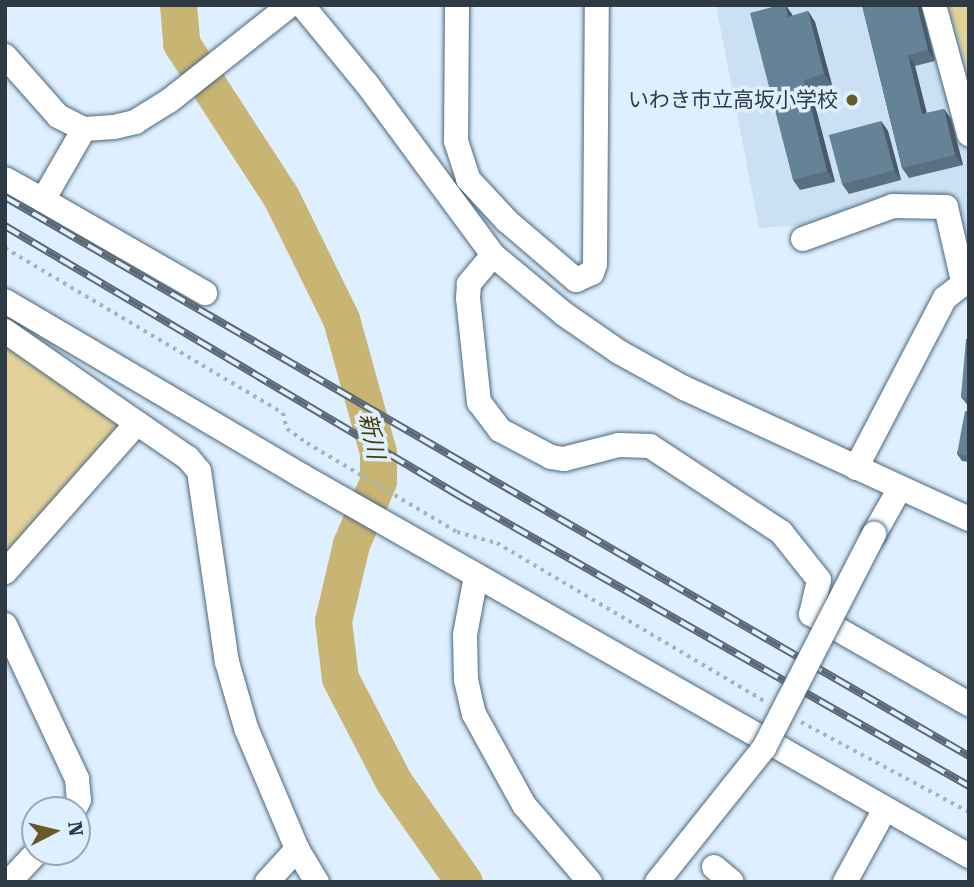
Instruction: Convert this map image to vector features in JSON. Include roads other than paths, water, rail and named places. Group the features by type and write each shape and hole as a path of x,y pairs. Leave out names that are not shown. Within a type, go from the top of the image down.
{"street":[{"path":"457,5 456,141 468,179 506,221 567,275 584,279 592,273 597,5"},
{"path":"934,5 969,134"},
{"path":"5,56 58,116 84,129 135,122 169,101 292,7 367,84 421,162 493,255 564,314 618,352 856,468 969,519"},
{"path":"43,201 84,129"},
{"path":"421,162 456,141"},
{"path":"5,179 205,293"},
{"path":"803,239 893,206 946,208 966,280 945,298 856,468"},
{"path":"493,255 469,284 468,298 479,402 499,430 551,457 564,459 619,445 650,446 781,532 819,580 811,614 969,704"},
{"path":"5,301 467,571 969,856"},
{"path":"5,331 188,458 199,471 227,662 246,728 297,849 317,882"},
{"path":"5,572 137,423"},
{"path":"657,882 764,748 900,488"},
{"path":"467,571 466,680 474,713 524,805 590,882"},
{"path":"5,625 77,779 79,796"},
{"path":"845,882 885,809"},
{"path":"267,882 297,849"},
{"path":"9,882 24,866"}],"waterway":[{"name":"新川","path":"178,5 181,43 281,197 341,319 378,452 378,481 351,544 333,621 340,678 394,782 464,882"}],"railway":[{"path":"5,197 969,756"},
{"path":"5,226 458,495 969,786"}],"place":[{"name":"いわき市立高坂小学校","path":"852,100"}]}
